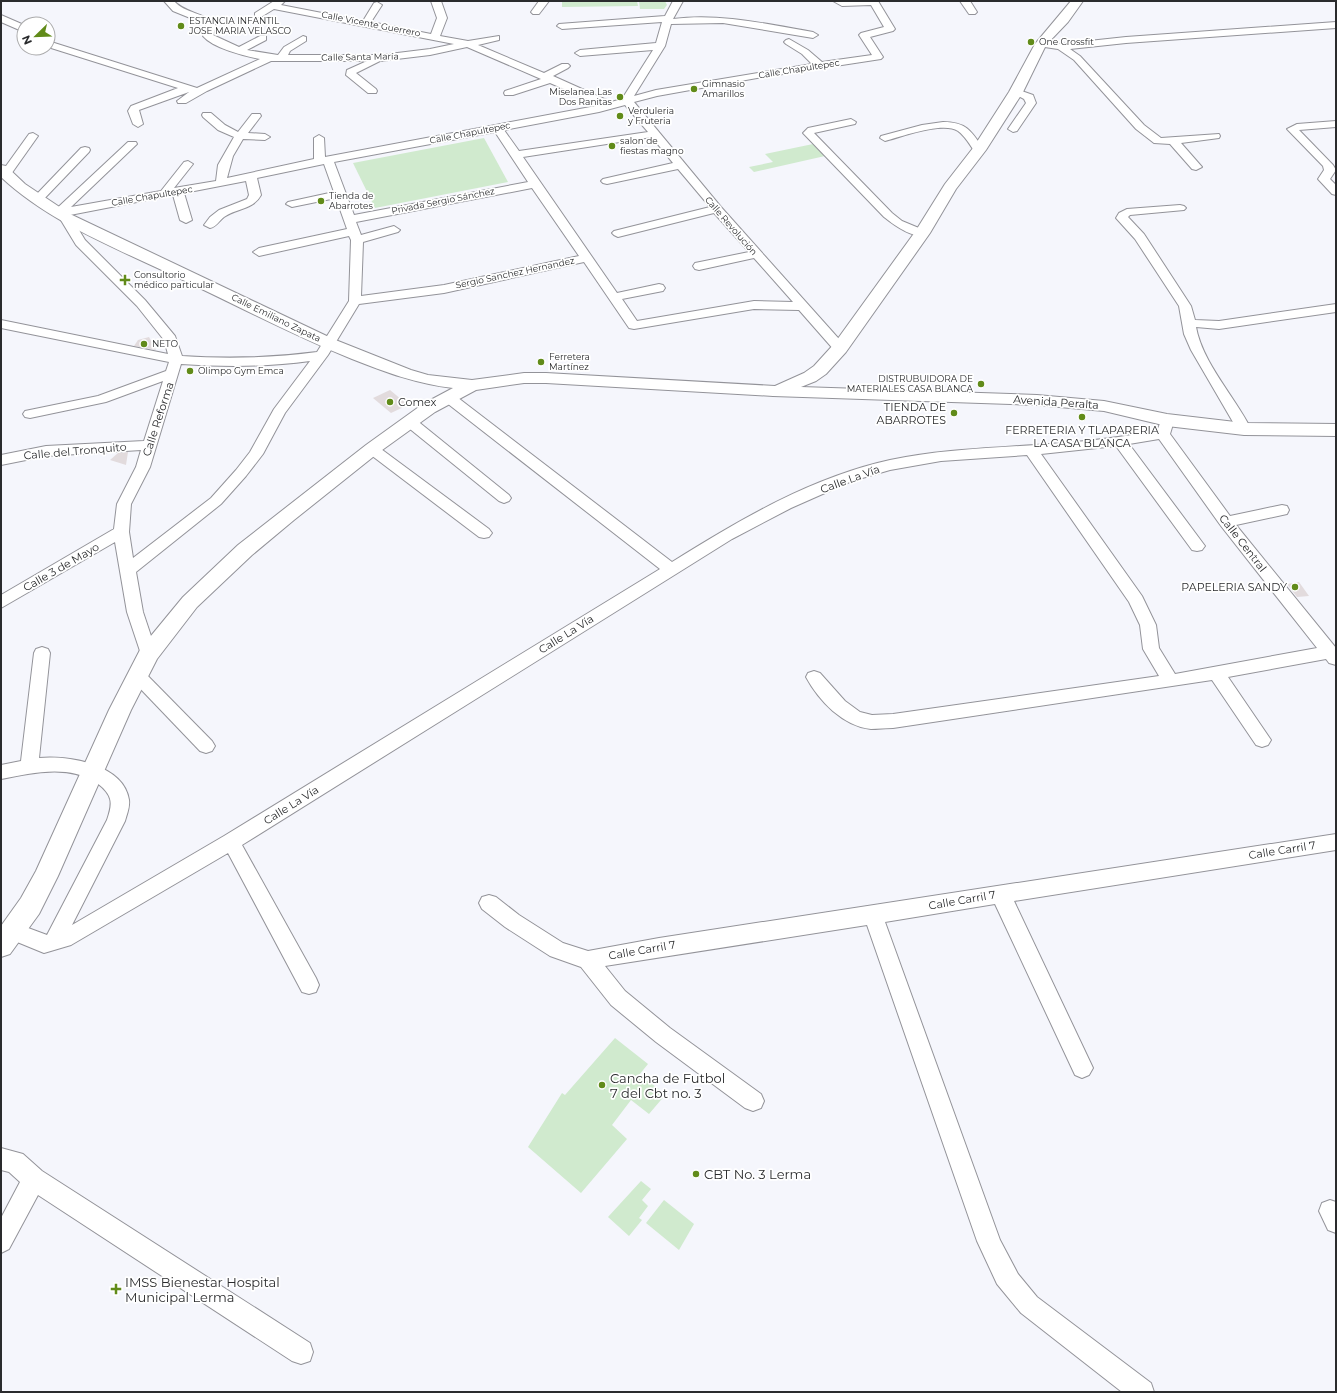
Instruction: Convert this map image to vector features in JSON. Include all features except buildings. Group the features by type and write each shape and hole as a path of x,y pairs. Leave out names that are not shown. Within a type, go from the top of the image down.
{"main road":[{"path":"773,391 814,374 826,365 840,348 922,233 950,187 979,150 1016,92 1040,44 1064,19 1077,1"},
{"name":"Calle Emiliano Zapata","path":"4,176 62,214 324,349 428,380 472,385"},
{"name":"Avenida Peralta","path":"472,385 524,378 546,378 773,391 1037,400 1111,407 1165,427 1336,430"},
{"path":"7,939 46,876 94,772 120,710 149,654 190,602 245,550 304,501 410,422 448,397 472,385"}],"street":[{"name":"Calle Santa María","path":"169,1 176,9 208,22 211,26 208,36 212,39 238,51 269,58 381,58 406,56 496,38"},
{"path":"435,36 442,18 436,1"},
{"path":"536,12 544,1"},
{"path":"627,100 640,76 660,46 668,20 678,1"},
{"name":"Calle Chapultepec","path":"62,214 70,211 130,205 178,191 497,127 611,106 627,100 758,75 878,57 864,35 890,29 874,2 842,3 838,1"},
{"path":"965,1 972,12"},
{"path":"258,15 277,3"},
{"name":"Calle Vicente Guerrero","path":"277,3 468,44"},
{"path":"366,23 377,5"},
{"path":"1,18 16,25"},
{"path":"562,26 702,18 719,19 813,35"},
{"path":"1040,44 1061,47 1126,40 1336,25"},
{"path":"238,51 263,38"},
{"path":"280,59 287,49 303,40"},
{"path":"789,42 805,52 819,65"},
{"path":"468,44 611,106"},
{"path":"56,46 193,89"},
{"path":"580,53 660,46"},
{"path":"1061,47 1078,58 1151,137 1158,141 1173,141 1215,136"},
{"path":"138,124 133,111 135,108 228,79 269,58"},
{"path":"288,69 308,58"},
{"path":"372,91 354,79 351,72 381,58"},
{"path":"509,93 549,78 565,66"},
{"path":"182,101 193,89"},
{"path":"1014,129 1032,103 1029,97 1016,92"},
{"name":"Calle Revolución","path":"627,100 717,209 801,306 840,348"},
{"path":"207,115 224,130 240,136 265,137"},
{"path":"221,183 220,175 225,161 240,136 256,116"},
{"path":"851,122 812,130 808,133 888,215 898,223 922,233"},
{"path":"1336,124 1297,127 1292,129 1328,165 1330,170 1324,179 1336,192"},
{"path":"885,138 936,126 952,125 962,129 979,150"},
{"name":"Sergio Sanchez Hernandez","path":"355,301 444,289 586,258 497,127"},
{"path":"516,155 654,134"},
{"path":"4,176 33,136"},
{"path":"129,569 178,533 216,501 241,473 256,454 279,412 324,349 355,301 354,230 340,194 324,161 319,138"},
{"path":"1173,141 1196,167"},
{"path":"132,144 80,194 62,214 80,242 141,303 170,339 174,367"},
{"path":"38,199 85,150"},
{"path":"164,194 188,164"},
{"path":"607,181 680,165"},
{"path":"210,225 214,218 220,214 252,201 255,194 251,177"},
{"name":"Privada Sergio Sánchez","path":"354,230 535,184"},
{"path":"178,191 186,220"},
{"path":"292,204 340,194"},
{"path":"1180,208 1127,212 1122,215 1122,218 1140,237 1181,299 1188,313 1188,323 1192,337 1244,429"},
{"path":"618,233 717,209"},
{"path":"259,252 354,230 394,230"},
{"path":"699,266 756,254"},
{"path":"586,258 635,325 754,305 801,306"},
{"path":"614,297 659,288"},
{"path":"1188,323 1219,325 1336,308"},
{"path":"3,326 174,367 280,361 324,349"},
{"path":"30,414 101,399 174,367"},
{"name":"Calle Reforma","path":"149,654 135,612 129,569 121,532 124,504 143,466 174,367"},
{"path":"448,397 670,569"},
{"path":"410,422 504,498"},
{"name":"Calle La Vía","path":"7,939 44,944 54,942 89,926 231,842 670,569 727,535 785,504 847,479 888,466 937,457 1120,442 1165,427"},
{"name":"Calle Central","path":"1165,427 1226,522 1333,656"},
{"path":"1120,442 1197,546"},
{"name":"Calle del Tronquito","path":"1,460 46,452 149,445"},
{"path":"372,449 484,533"},
{"path":"1031,450 1136,600 1148,625 1151,649 1171,680"},
{"path":"1226,522 1282,510"},
{"name":"Calle 3 de Mayo","path":"1,602 121,532"},
{"path":"29,766 42,652"},
{"path":"814,677 839,706 860,719 871,722 1333,656"},
{"path":"1216,673 1262,740"},
{"path":"138,676 206,746"},
{"path":"1,772 29,766 58,764 94,772 113,786 120,795 121,805 116,821 54,942"},
{"path":"231,842 309,985"},
{"name":"Calle Carril 7","path":"588,960 636,950 873,915 1003,893 1336,842"},
{"path":"1003,893 1004,902 1082,1068"},
{"path":"489,903 512,921 557,950 588,960 618,998 663,1035 754,1101"},
{"path":"873,915 988,1240 1002,1273 1014,1291 1029,1305 1142,1392"},
{"path":"1,1160 15,1162 34,1179 301,1352"},
{"path":"1,1240 34,1179"}],"green space":[{"path":"562,1 637,1 638,6 562,7"},
{"path":"639,1 665,1 667,5 664,9 640,9"},
{"path":"484,138 508,182 375,208 353,163"},
{"path":"813,144 825,156 754,172 749,167 773,162 765,154"},
{"path":"615,1038 648,1064 639,1075 666,1094 649,1114 631,1100 612,1125 627,1139 581,1193 528,1147 562,1093 565,1095"},
{"path":"641,1181 651,1189 642,1200 648,1206 639,1218 642,1220 629,1236 608,1217"},
{"path":"664,1200 694,1224 679,1250 646,1223"}],"place":[{"name":"ESTANCIA INFANTIL JOSE MARIA VELASCO","path":"181,26"},
{"name":"One Crossfit","path":"1031,42"},
{"name":"Gimnasio Amarillos","path":"694,89"},
{"name":"Miselanea Las Dos Ranitas","path":"620,97"},
{"name":"Verduleria y Fruteria","path":"620,116"},
{"name":"salon de fiestas magno","path":"612,146"},
{"name":"Tienda de Abarrotes","path":"321,201"},
{"name":"Consultorio médico particular","path":"125,280"},
{"name":"NETO","path":"144,344"},
{"name":"Ferretera Martínez","path":"541,362"},
{"name":"Olimpo Gym Emca","path":"190,371"},
{"name":"DISTRUBUIDORA DE MATERIALES CASA BLANCA","path":"981,384"},
{"name":"Comex","path":"390,402"},
{"name":"TIENDA DE ABARROTES","path":"954,413"},
{"name":"FERRETERIA Y TLAPARERIA LA CASA BLANCA","path":"1082,417"},
{"name":"PAPELERIA SANDY","path":"1295,587"},
{"name":"Cancha de Futbol 7 del Cbt no. 3","path":"602,1085"},
{"name":"CBT No. 3 Lerma","path":"696,1174"},
{"name":"IMSS Bienestar Hospital Municipal Lerma","path":"116,1289"}]}
